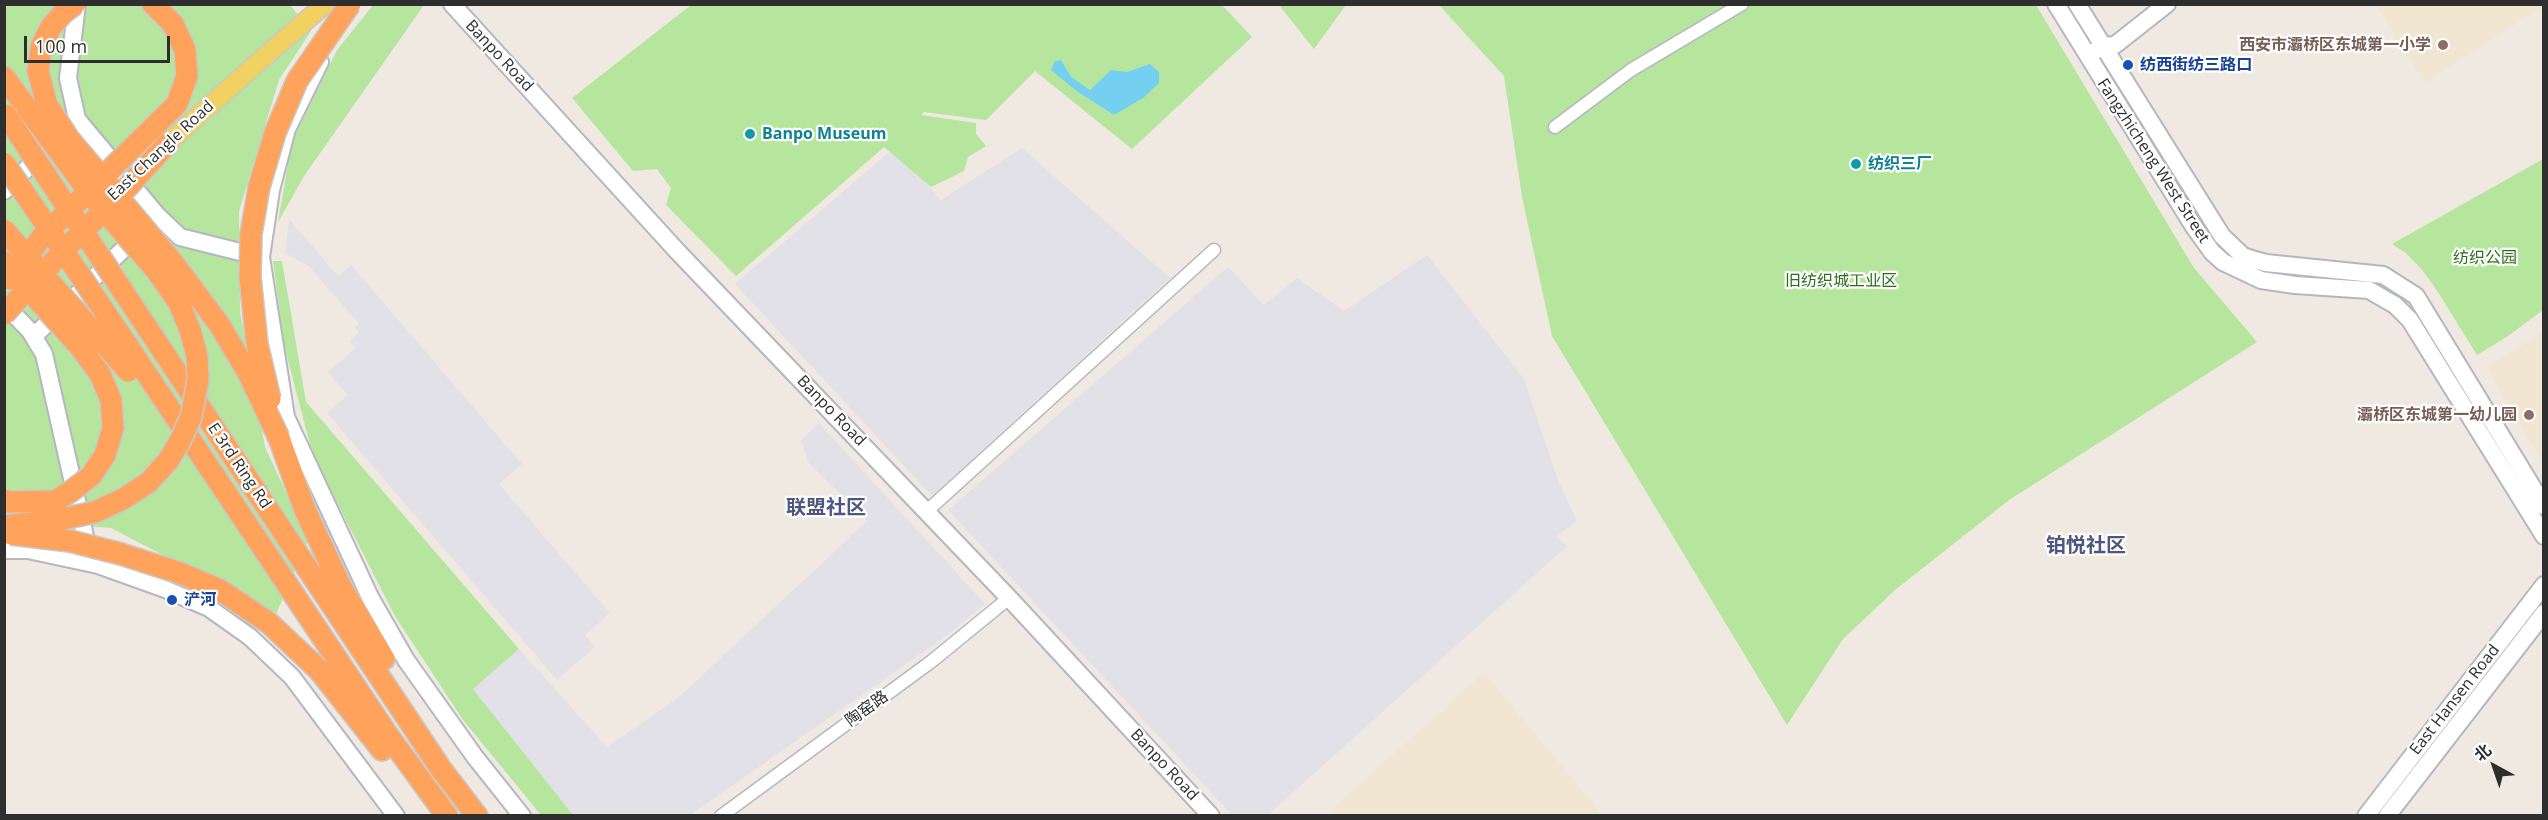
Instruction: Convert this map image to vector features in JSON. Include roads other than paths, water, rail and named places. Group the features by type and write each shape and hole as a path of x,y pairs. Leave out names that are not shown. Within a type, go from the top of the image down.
{"highway":[{"path":"76,4 63,13 51,27 41,47 38,70 47,105 69,138 171,260 219,324 248,373 279,438 305,510 341,587 419,719 441,769"},
{"path":"4,500 9,502 55,501 91,476 105,455 113,428 111,400 100,375 80,347 6,276 42,237 177,104 187,76 185,50 173,24 153,4"},
{"path":"279,438 257,344 250,277 251,234 259,187 275,133 297,81 350,4"},
{"path":"4,77 94,199 156,270 179,303 193,339 198,380 191,417 180,441 168,461 149,482 123,499 94,512 58,520 4,526"},
{"name":"E 3rd Ring Rd","path":"5,114 441,769 477,816"},
{"path":"4,314 168,143"},
{"path":"4,163 132,365 276,585 302,609 447,816"},
{"path":"4,230 132,365"},
{"path":"4,534 70,541 180,573 220,590 269,623 319,670 433,816"}],"main road":[{"path":"76,4 68,78 77,119 158,215 180,237 261,257"},
{"name":"East Changle Road","path":"6,276 309,4"},
{"name":"East Changle Road","path":"4,304 52,253 168,143 325,4"},
{"path":"358,4 318,65 287,129 271,190 261,257 286,417 370,597 406,660 475,757 522,816"},
{"name":"Banpo Road","path":"452,4 677,251 927,511 1211,816"},
{"name":"Fangzhicheng West Street","path":"2056,4 2086,56 2203,241 2223,262 2248,275 2273,282 2369,290 2383,296 2403,312 2544,536"},
{"name":"Fangzhicheng West Street","path":"2077,4 2222,236 2243,256 2266,263 2384,274 2416,296 2544,506"},
{"path":"2086,56 2103,46 2115,45 2167,4"},
{"path":"4,191 77,119"},
{"path":"34,336 158,215"},
{"path":"4,304 34,336 44,354 87,545 82,562"},
{"path":"4,550 28,550 98,565 165,589 209,608 250,637 292,677 396,816"},
{"name":"East Hansen Road","path":"2366,816 2544,585"},
{"name":"East Hansen Road","path":"2386,816 2544,613"}],"street":[{"path":"1555,127 1631,70 1742,4"},
{"path":"927,511 1214,250"},
{"name":"陶窑路","path":"721,816 932,661 1008,598"}],"water":[{"path":"1061,60 1071,77 1090,90 1111,70 1127,72 1150,64 1159,72 1159,83 1143,98 1114,115 1078,92 1051,70 1055,61"}],"place":[{"name":"西安市灞桥区东城第一小学","path":"2443,45"},
{"name":"纺西街纺三路口","path":"2128,65"},
{"name":"Banpo Museum","path":"750,134"},
{"name":"纺织三厂","path":"1856,164"},
{"name":"灞桥区东城第一幼儿园","path":"2529,415"},
{"name":"浐河","path":"172,600"}],"district":[{"name":"联盟社区","path":"826,508"},
{"name":"铂悦社区","path":"2086,546"}],"park label":[{"name":"纺织公园","path":"2485,258"},
{"name":"旧纺织城工业区","path":"1841,281"}]}
